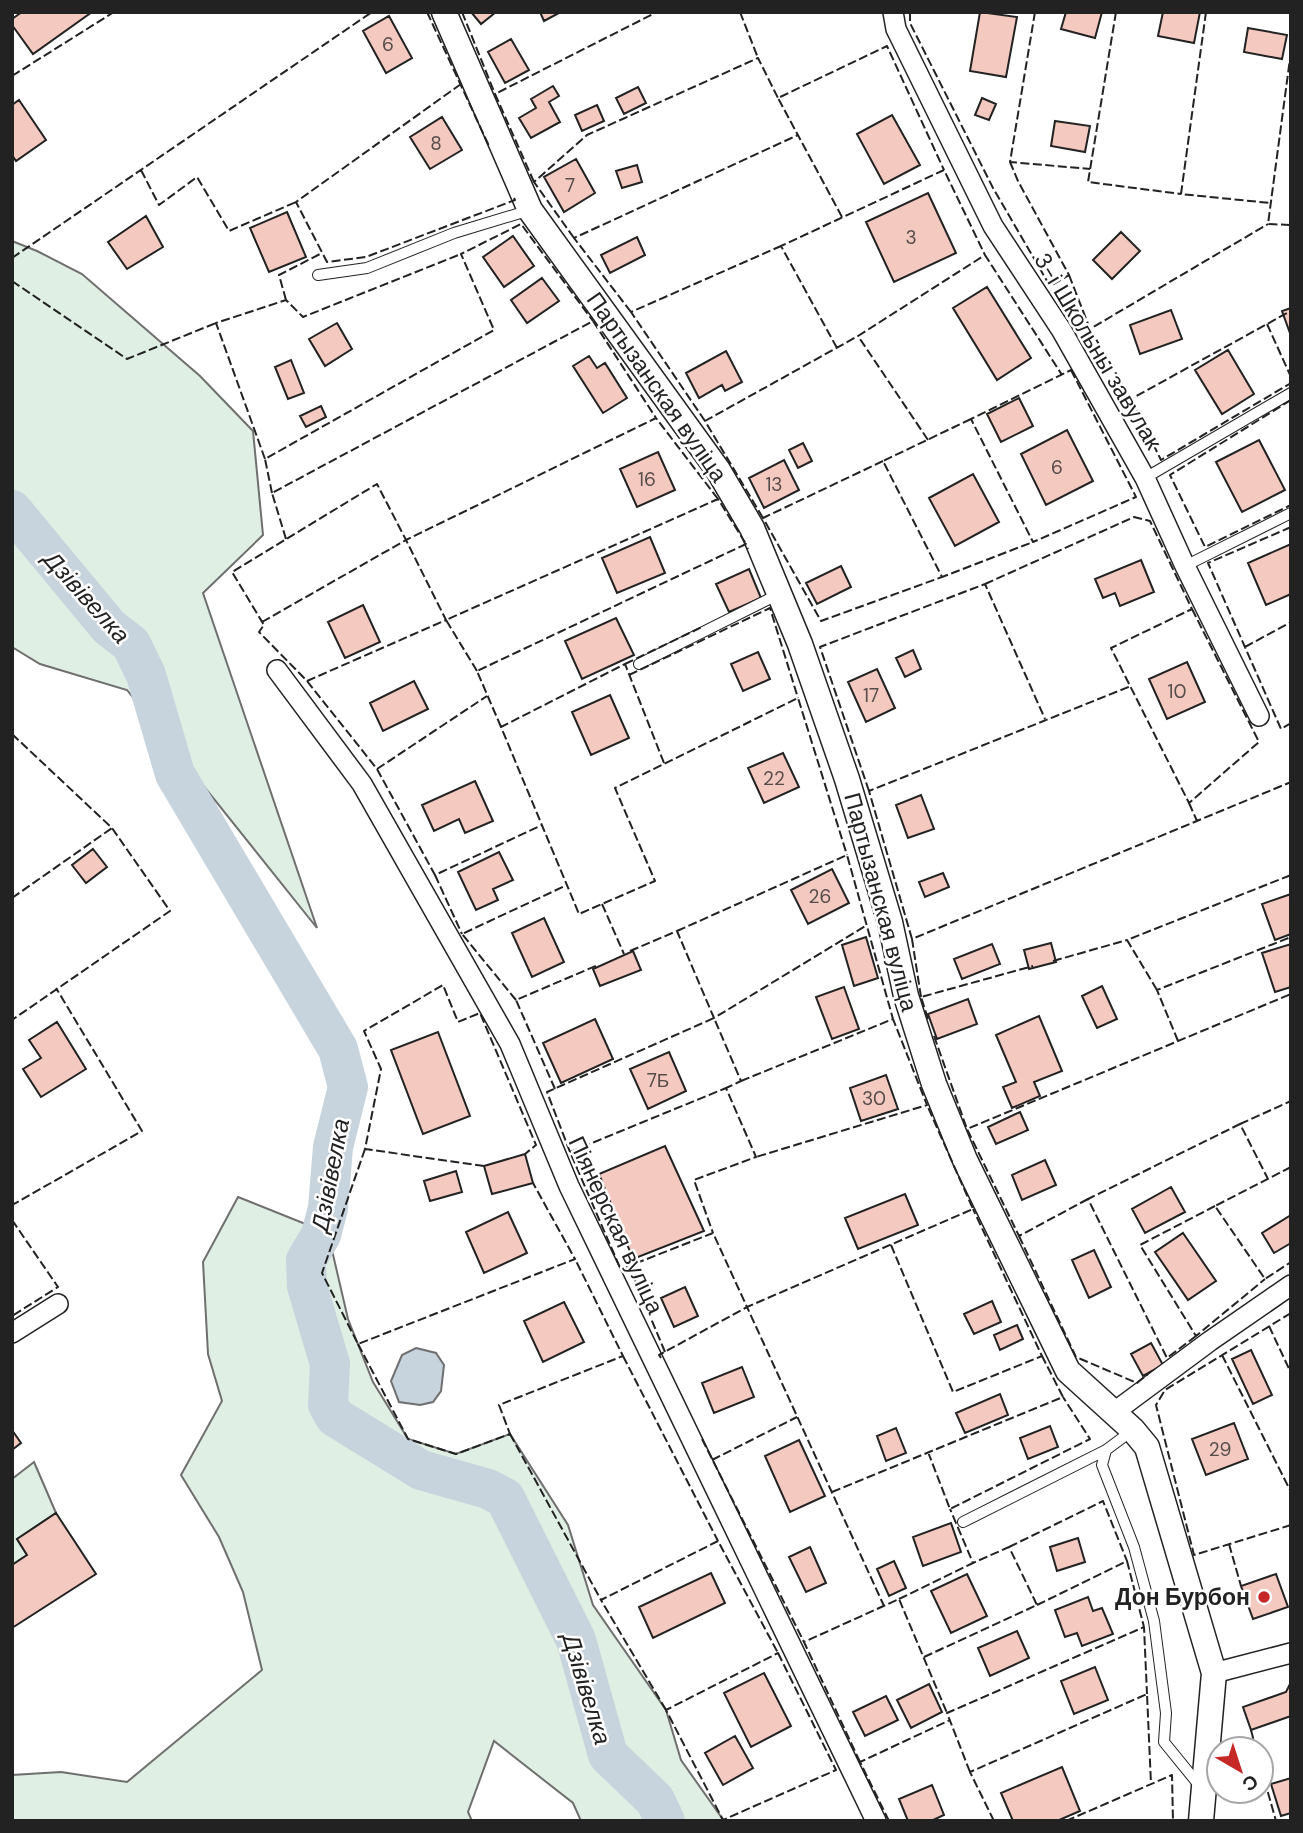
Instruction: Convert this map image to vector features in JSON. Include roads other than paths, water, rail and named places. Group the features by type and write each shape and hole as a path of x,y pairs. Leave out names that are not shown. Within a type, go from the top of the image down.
{"street":[{"name":"Партызанская вуліца","path":"444,12 530,210 718,470 752,528 800,644 848,779 890,922 906,996 934,1084 965,1160 1068,1371 1133,1430 1147,1447 1214,1673 1201,1821"},
{"name":"3-і Школьны завулак","path":"893,12 897,29 993,226 1062,331 1145,478 1259,716"},
{"name":"Піянерская вуліца","path":"277,670 362,784 510,1044 569,1186 876,1821"},
{"path":"1113,1413 1291,1284"},
{"path":"12,1333 58,1304"},
{"path":"1214,1673 1291,1653"}],"lane":[{"path":"318,275 367,268 454,233 530,210"},
{"path":"1145,478 1291,393"},
{"path":"1185,566 1291,513"},
{"path":"639,664 779,593"},
{"path":"963,1522 1106,1450 1133,1430"},
{"path":"1106,1450 1102,1465 1134,1547 1154,1621 1166,1713 1164,1742 1203,1791"}],"waterway":[{"name":"Дзівівелка","path":"12,510 109,627 131,644 146,675 175,774 338,1049 348,1087 333,1147 328,1208 321,1235 306,1260 307,1286 330,1364 328,1405 335,1417 421,1470 488,1489 505,1498 576,1640 608,1755 655,1800 665,1821"}],"place":[{"name":"Дон Бурбон","path":"1264,1597"}]}
